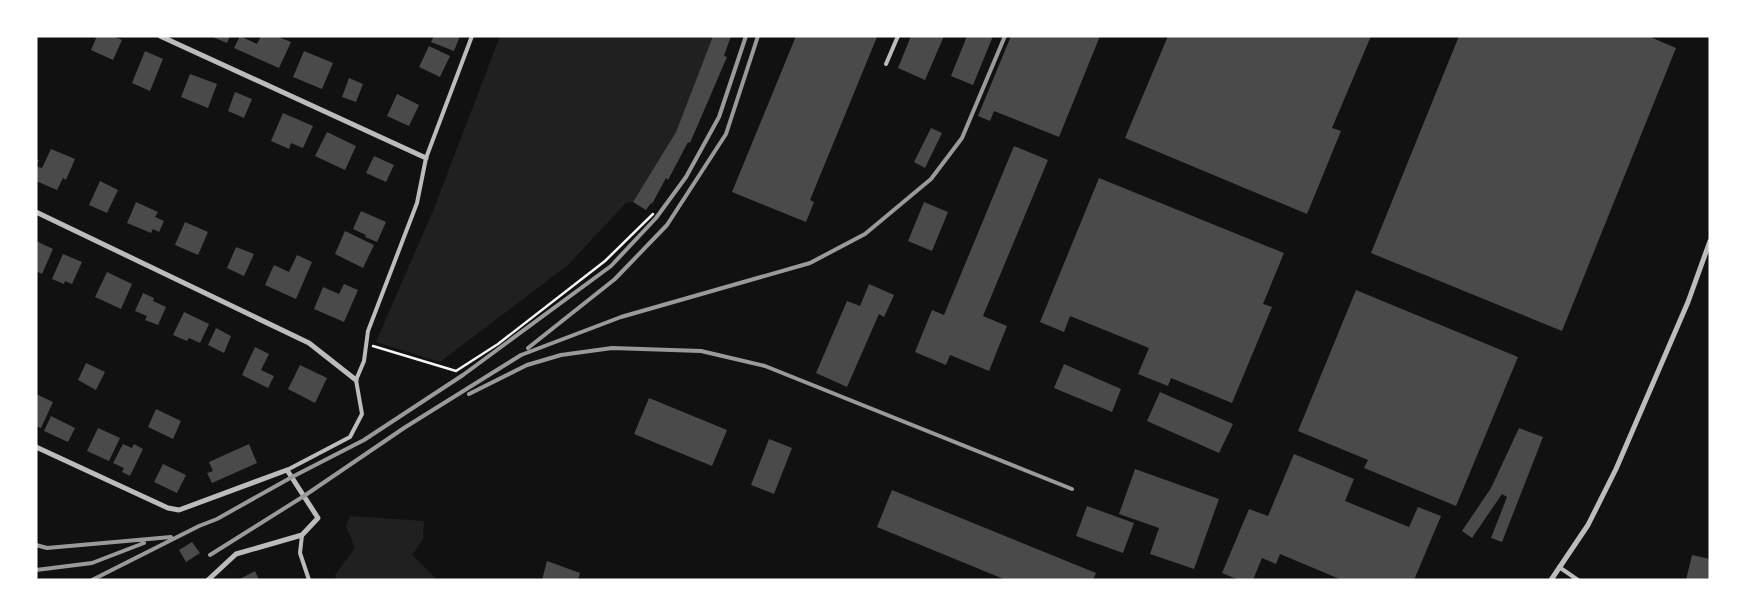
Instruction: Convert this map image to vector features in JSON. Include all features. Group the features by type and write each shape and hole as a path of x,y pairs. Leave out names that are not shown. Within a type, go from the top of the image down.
{"street":[{"path":"160,36 426,158"},
{"path":"36,212 309,343 356,380"},
{"path":"1551,580 1588,525 1616,469 1688,302 1710,241"},
{"path":"36,447 168,508 179,510 287,470 318,518 302,535 236,554 208,580"}],"lane":[{"path":"287,470 350,437 362,414 356,380 364,361 368,331 417,202 426,158 472,36"},
{"path":"886,64 898,36"},
{"path":"302,535 300,553 309,580"},
{"path":"1559,567 1578,580"}],"path":[{"path":"366,344 456,371 498,344 605,260 652,214"}],"shaded area":[{"path":"500,36 713,36 676,132 633,202 626,203 568,265 440,362 376,342 435,206"},
{"path":"350,516 424,521 423,539 412,555 437,580 336,580 335,575 355,548 346,526"}],"building":[{"path":"97,36 113,36 122,40 113,60 91,50"},
{"path":"210,36 230,36 227,43"},
{"path":"240,36 257,44 261,36 276,36 291,42 279,68 234,48"},
{"path":"434,36 460,36 454,51 431,42"},
{"path":"713,36 731,36 724,56 727,57 690,143 688,142 668,180 666,178 652,204 646,210 633,202 676,132"},
{"path":"796,36 877,37 810,200 814,202 806,222 732,192"},
{"path":"911,36 944,36 925,80 898,68"},
{"path":"967,36 993,36 973,85 951,76"},
{"path":"1011,36 1100,36 1059,137 994,111 990,121 978,116"},
{"path":"1168,36 1371,36 1332,128 1341,131 1307,214 1125,138"},
{"path":"1459,36 1648,36 1676,48 1562,331 1371,253"},
{"path":"429,46 450,56 440,77 419,67"},
{"path":"145,51 163,59 150,91 132,83"},
{"path":"304,51 333,63 322,89 293,77"},
{"path":"190,74 217,84 208,108 181,97"},
{"path":"349,78 363,84 356,102 342,97"},
{"path":"235,92 252,99 244,118 228,111"},
{"path":"397,94 419,105 409,126 387,116"},
{"path":"283,113 313,126 303,148 291,143 289,149 271,141"},
{"path":"931,128 942,133 925,168 914,162"},
{"path":"327,132 356,146 345,170 315,156"},
{"path":"1014,146 1048,160 983,316 1007,326 989,371 950,355 946,365 915,352 932,310 944,315"},
{"path":"51,149 75,159 66,180 63,178 57,190 36,181 36,166 42,168"},
{"path":"374,156 394,165 386,182 366,173"},
{"path":"1099,178 1284,253 1263,304 1272,307 1232,403 1171,378 1168,386 1138,374 1149,348 1070,316 1064,332 1040,322"},
{"path":"100,181 118,190 107,213 89,205"},
{"path":"136,202 158,212 155,217 164,221 159,232 153,229 151,233 127,223"},
{"path":"924,202 948,212 932,251 908,241"},
{"path":"361,211 386,222 377,242 353,229"},
{"path":"185,222 208,232 198,255 175,245"},
{"path":"345,231 374,245 363,268 335,254"},
{"path":"36,241 53,249 42,274 36,271"},
{"path":"236,247 254,254 244,276 227,268"},
{"path":"63,254 82,262 72,284 65,281 64,284 52,279"},
{"path":"297,255 312,262 296,299 265,285 274,265 289,272"},
{"path":"107,272 132,284 121,309 95,297"},
{"path":"344,284 358,290 344,322 314,309 323,287 339,294"},
{"path":"869,284 894,295 884,317 879,314 847,387 816,373 847,301 860,306"},
{"path":"1356,290 1518,357 1456,506 1364,468 1368,460 1298,431"},
{"path":"143,293 154,298 153,301 166,307 158,325 145,320 147,316 135,311"},
{"path":"184,312 209,324 200,343 189,338 187,341 173,335"},
{"path":"216,328 231,336 224,353 208,345"},
{"path":"255,347 269,354 261,370 274,376 268,388 242,375"},
{"path":"86,363 105,372 96,390 78,380"},
{"path":"1064,364 1121,389 1112,412 1054,388"},
{"path":"300,365 327,378 315,403 288,389"},
{"path":"1160,392 1233,424 1219,453 1147,421"},
{"path":"36,394 53,402 41,428 36,426"},
{"path":"649,398 727,430 712,466 634,434"},
{"path":"156,409 181,421 173,439 148,427"},
{"path":"51,416 75,428 68,442 44,431"},
{"path":"98,428 120,438 109,461 87,451"},
{"path":"1519,428 1543,437 1502,542 1491,538 1507,497 1502,494 1472,538 1462,531 1491,488"},
{"path":"769,439 792,448 774,494 751,485"},
{"path":"123,444 132,448 134,444 143,449 130,476 122,472 124,468 113,463"},
{"path":"249,444 257,463 212,483 207,473 213,471 209,462"},
{"path":"1294,454 1354,479 1345,501 1409,527 1418,507 1441,516 1414,580 1342,580 1280,554 1276,564 1262,558 1253,580 1239,580 1222,573 1249,509 1268,516"},
{"path":"163,464 186,475 177,493 154,482"},
{"path":"1135,469 1219,499 1194,569 1150,554 1159,528 1119,514"},
{"path":"892,490 1096,573 1093,580 1006,580 877,527"},
{"path":"1087,506 1134,523 1123,553 1076,536"},
{"path":"192,542 200,553 186,562 179,550"},
{"path":"1692,555 1710,559 1709,580 1686,580"},
{"path":"547,561 580,573 578,580 542,580"},
{"path":"255,571 259,580 238,580"}],"railway":[{"path":"92,580 199,526 217,519 364,440 463,375 611,266 656,218 686,177 719,117 746,36"},
{"path":"528,348 615,279 667,225 726,134 758,36"},
{"path":"210,555 304,496 404,428 521,355 621,317 810,263 865,234 931,179 962,138 1005,36"},
{"path":"469,394 527,365 561,355 612,348 701,351 765,366 1072,489"},
{"path":"36,545 47,548 171,537"},
{"path":"36,570 92,563 144,543"}]}
